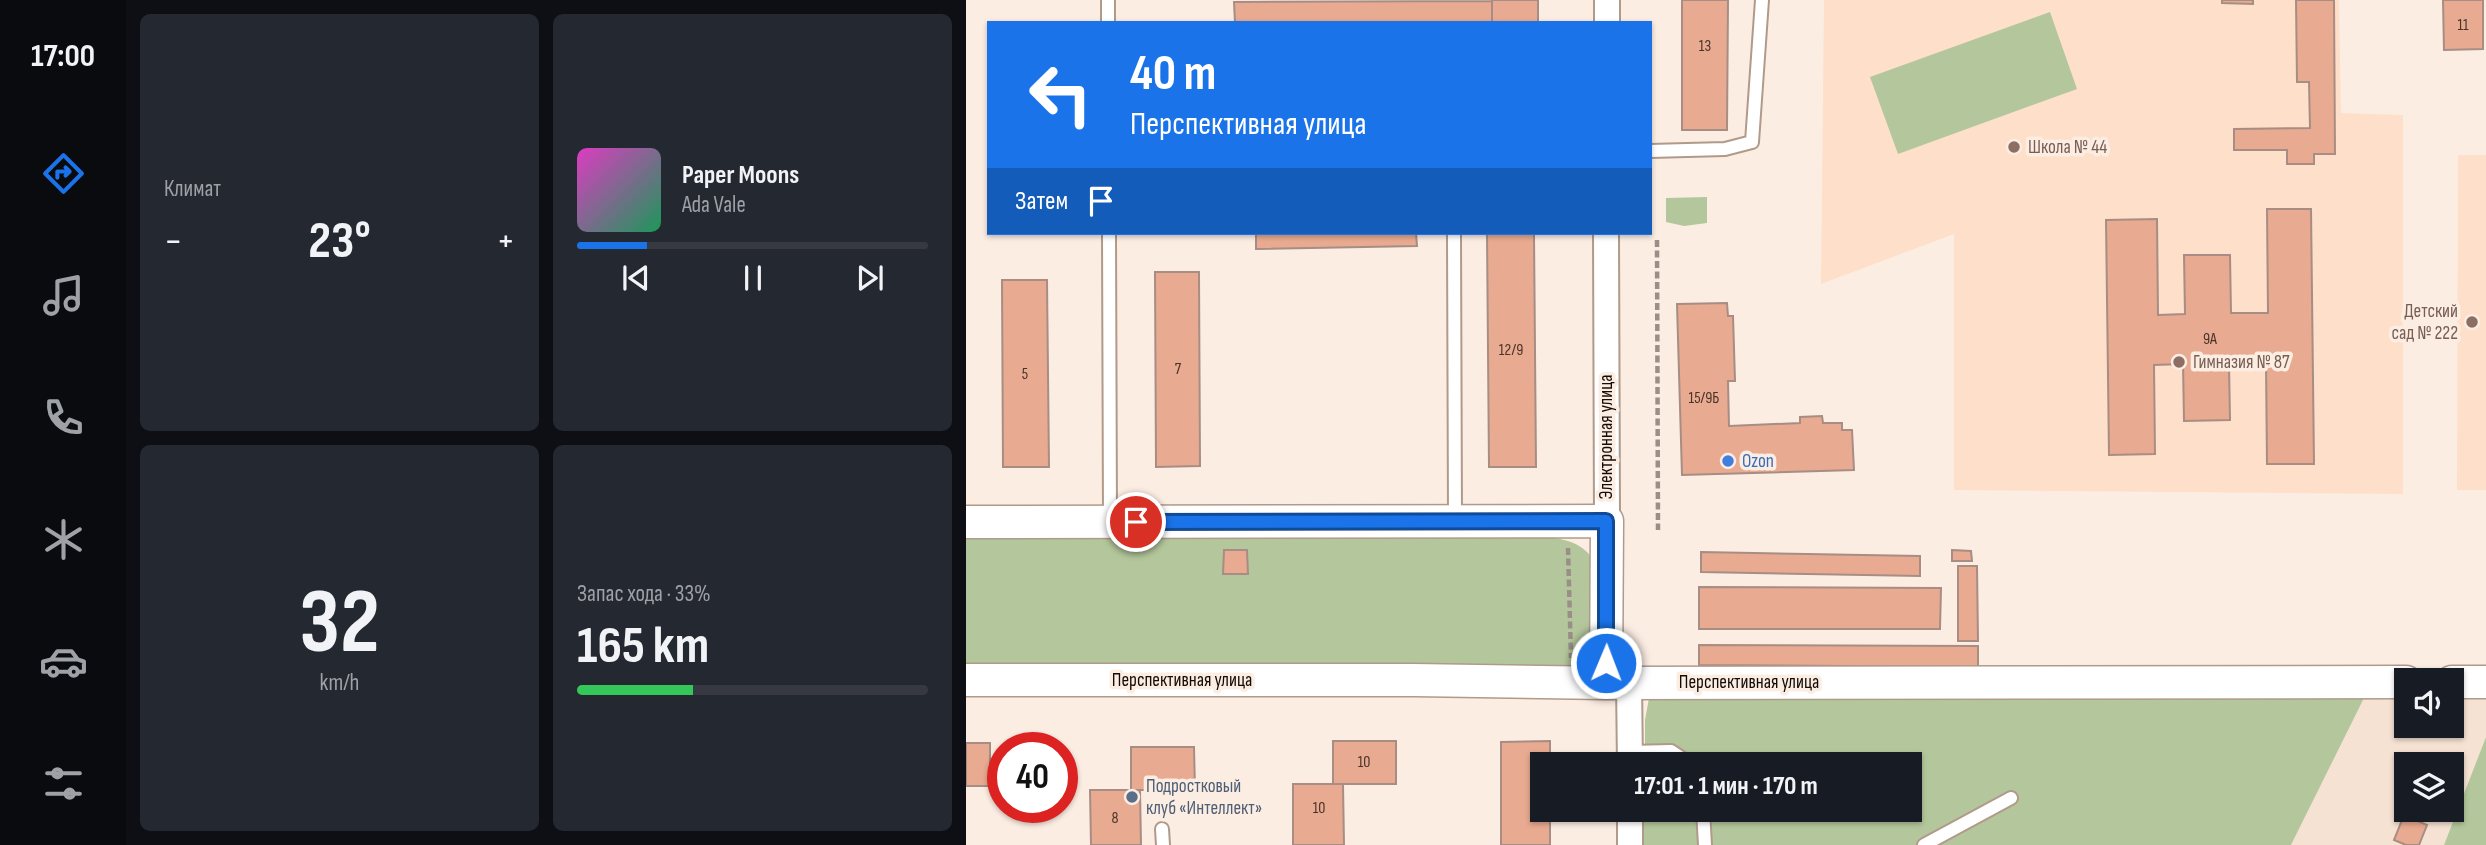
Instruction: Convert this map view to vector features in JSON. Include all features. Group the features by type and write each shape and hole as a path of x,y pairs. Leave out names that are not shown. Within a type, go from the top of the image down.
{"street":[{"path":"1607,0 1607,21"},
{"name":"Электронная улица","path":"1606,235 1606,521 1617,683 1629,752"},
{"path":"966,522 1606,521"},
{"name":"Перспективная улица","path":"966,680 2394,682"},
{"path":"2464,682 2486,682"},
{"path":"1630,822 1630,845"}],"lane":[{"path":"1108,0 1108,21"},
{"path":"1652,150 1725,149 1752,142 1762,0"},
{"path":"1109,235 1110,522"},
{"path":"1454,235 1455,521"},
{"path":"1924,845 2011,798"},
{"path":"1704,822 1706,845"},
{"path":"1162,829 1163,845"}],"path":[{"path":"1657,240 1658,530"},
{"path":"1568,542 1571,659"}],"shaded area":[{"name":"Гимназия № 87","path":"1824,0 2339,0 2341,113 2403,115 2403,494 1954,490 1954,234 1821,284"},
{"name":"Детский сад № 222","path":"2458,155 2486,155 2486,490 2457,490"},
{"path":"2486,696 2486,737 2464,794 2464,752 2394,752 2394,822 2453,822 2444,845 2291,845 2364,698 2394,697 2394,738 2464,738 2464,697"}],"green space":[{"path":"2050,12 2077,89 1898,154 1870,77"},
{"path":"1707,197 1707,223 1684,226 1666,222 1666,198"},
{"path":"966,534 1560,539 1582,548 1592,559 1596,586 1595,659 1585,667 966,671"},
{"path":"1649,698 2364,698 2291,845 1644,845 1644,822 1922,822 1922,752 1645,752 1645,720"},
{"path":"2486,737 2486,845 2444,845 2453,822 2464,822 2464,794"}],"building":[{"path":"1492,0 1538,0 1538,21 1492,21"},
{"path":"1682,0 1728,0 1727,130 1682,130"},
{"path":"2222,0 2253,0 2253,4 2222,3"},
{"path":"2296,0 2334,0 2335,154 2314,154 2314,164 2287,164 2287,150 2234,150 2234,129 2310,128 2309,82 2297,82"},
{"path":"2443,0 2483,0 2483,49 2444,50"},
{"path":"1492,1 1492,21 1235,21 1234,2"},
{"path":"2267,209 2311,209 2314,464 2267,464 2266,363 2229,363 2230,420 2184,421 2183,364 2154,365 2155,454 2109,455 2106,220 2157,219 2158,315 2185,314 2184,255 2230,255 2231,313 2268,313"},
{"path":"1256,235 1416,235 1417,246 1256,249"},
{"path":"1487,235 1534,235 1536,467 1489,467"},
{"path":"1155,272 1199,272 1200,466 1156,467"},
{"path":"1002,280 1047,280 1049,467 1003,467"},
{"path":"1727,303 1728,316 1733,316 1735,381 1728,381 1729,426 1800,423 1800,417 1822,416 1823,423 1842,423 1842,430 1852,430 1854,470 1682,475 1677,304"},
{"path":"1224,550 1247,550 1248,574 1223,574"},
{"path":"1952,550 1971,551 1972,561 1952,561"},
{"path":"1701,552 1920,556 1920,576 1701,572"},
{"path":"1958,566 1977,566 1978,641 1958,641"},
{"path":"1699,587 1941,588 1940,629 1699,629"},
{"path":"1699,645 1978,646 1978,667 1699,665"},
{"path":"1333,741 1396,741 1396,784 1333,784"},
{"path":"1550,741 1550,752 1530,752 1530,822 1550,822 1550,845 1501,845 1501,742"},
{"path":"966,743 987,743 987,786 966,786"},
{"path":"1131,747 1194,747 1195,790 1131,790"},
{"path":"1293,784 1343,784 1344,845 1293,845"},
{"path":"1090,790 1140,790 1141,845 1091,845"},
{"path":"2401,822 2420,822 2427,825 2419,845 2406,845 2394,840"}],"place":[{"name":"Школа № 44","path":"2014,147"},
{"name":"Детский сад № 222","path":"2472,322"},
{"name":"Гимназия № 87","path":"2179,362"},
{"name":"Ozon","path":"1728,461"},
{"name":"Подростковый клуб «Интеллект»","path":"1132,797"}],"route":[{"path":"1136,522 1606,521 1606,663"}]}
